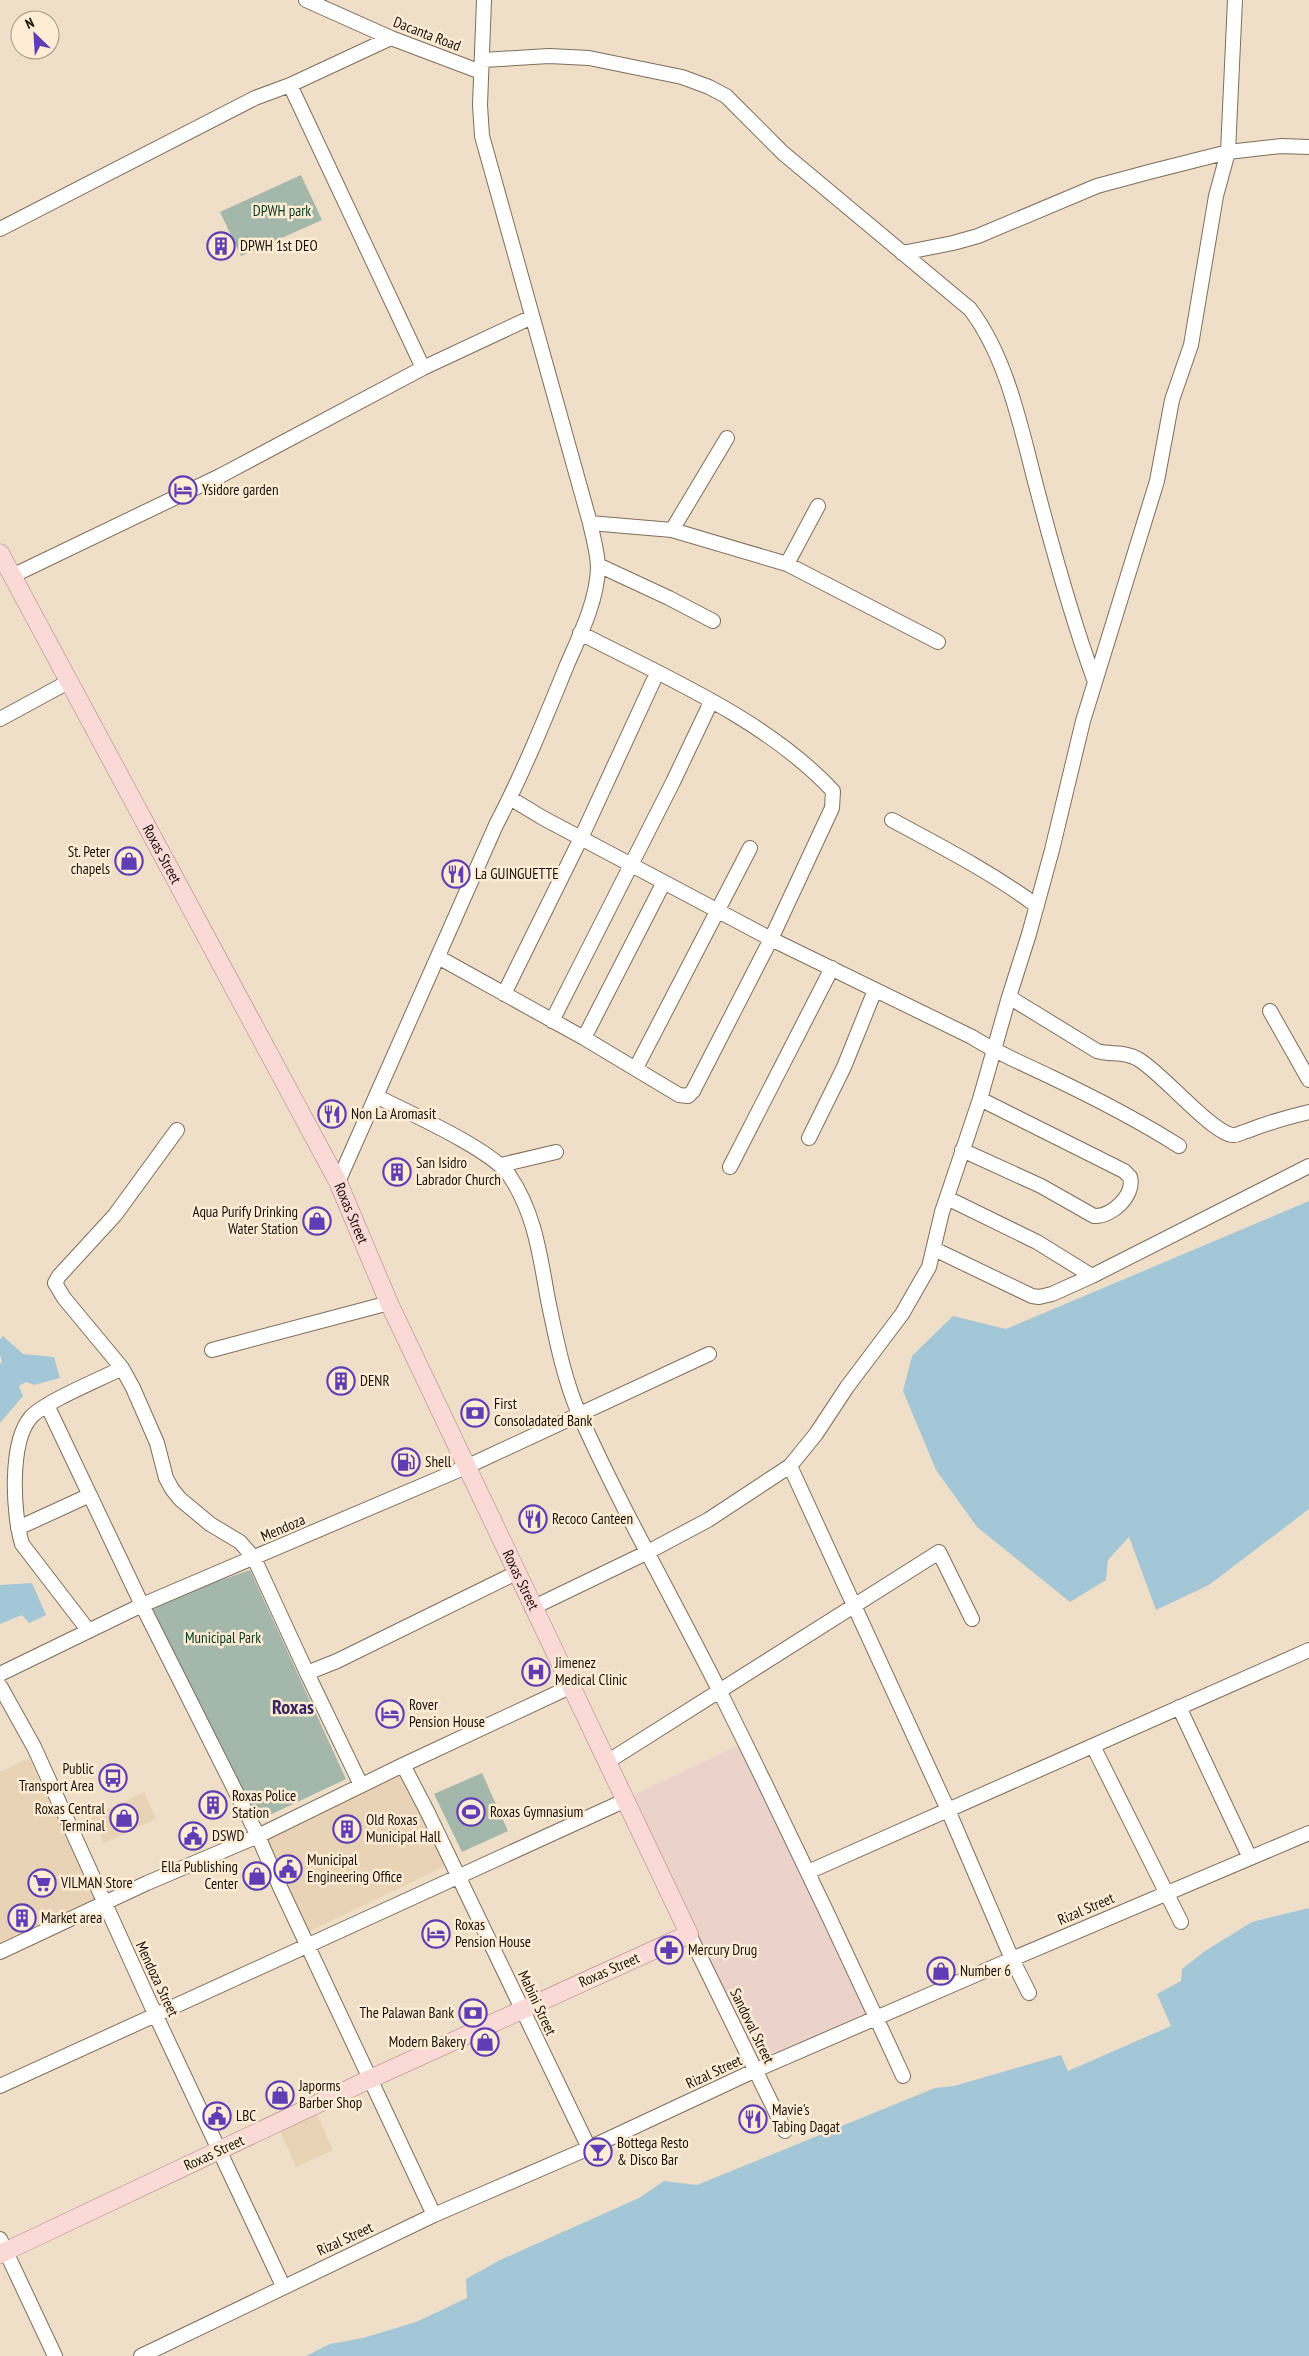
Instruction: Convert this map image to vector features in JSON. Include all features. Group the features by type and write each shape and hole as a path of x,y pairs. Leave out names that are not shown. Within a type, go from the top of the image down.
{"main road":[{"name":"Roxas Street","path":"0,553 338,1182 389,1303 570,1688 626,1800 689,1934 2,2248"}],"street":[{"name":"Dacanta Road","path":"306,0 391,38 482,66"},
{"path":"338,1182 496,825 510,798 580,633 594,593 598,566 590,523 482,136 480,105 484,0"},
{"path":"532,1608 646,1553 708,1520 790,1466 816,1434 847,1387 902,1314 922,1281 934,1249 947,1198 995,1052 1009,997 1037,906 1083,721 1157,481 1172,400 1191,345 1216,196 1228,152 1235,0"},
{"path":"0,229 255,98 290,85 391,38"},
{"path":"482,66 549,56 589,58 682,77 709,87 726,96 783,153 970,308 986,334 1012,399 1066,596 1095,682"},
{"path":"290,85 423,368"},
{"path":"902,253 978,236 1097,186 1228,152 1281,146 1309,147"},
{"path":"12,576 220,476 423,368 532,317"},
{"path":"672,530 727,438"},
{"path":"787,564 818,506"},
{"path":"590,523 672,530 787,564 938,642"},
{"path":"598,566 669,598 713,622"},
{"path":"438,957 584,1038 684,1097 690,1094 771,939 832,808 833,791 792,755 735,715 580,633"},
{"path":"504,994 581,838 657,673"},
{"path":"0,719 70,681"},
{"path":"552,1021 632,864 711,702"},
{"path":"510,798 771,939 972,1037 995,1052 1076,1089 1144,1124 1179,1146"},
{"path":"892,820 975,864 1005,882 1037,906"},
{"path":"636,1068 750,848"},
{"path":"584,1038 664,882"},
{"path":"730,1167 832,968"},
{"path":"809,1138 844,1067 875,990"},
{"path":"1009,997 1097,1051 1106,1054 1122,1054 1139,1060 1209,1121 1226,1133 1236,1135 1269,1122 1309,1112"},
{"path":"1270,1011 1309,1080"},
{"path":"376,1096 469,1145 501,1166 525,1204 540,1251 548,1298 564,1368 579,1413 646,1553 718,1690 808,1872 903,2076"},
{"path":"962,1150 1041,1186 1094,1216 1101,1216 1115,1210 1130,1188 1130,1177 1124,1171 980,1099"},
{"path":"177,1130 114,1215 59,1276 55,1283 64,1298 122,1368 133,1388 157,1443 166,1478 172,1489 180,1499 210,1524 240,1542 254,1558 361,1785"},
{"path":"501,1166 556,1152"},
{"path":"934,1249 1032,1296 1039,1297 1052,1294 1092,1276 1309,1166"},
{"path":"947,1198 1037,1242 1092,1276"},
{"path":"212,1350 389,1303"},
{"name":"Mendoza","path":"0,1674 142,1605 466,1467 709,1354"},
{"path":"88,1630 29,1555 18,1528 15,1476 19,1449 26,1426 32,1417 47,1405 122,1368"},
{"path":"47,1405 142,1605 258,1836 434,2215"},
{"path":"790,1466 948,1810 1029,1993"},
{"path":"18,1528 90,1495"},
{"path":"607,1762 718,1690 939,1552 972,1619"},
{"path":"307,1673 337,1661 516,1573"},
{"path":"808,1872 1309,1650"},
{"name":"Mendoza Street","path":"0,1686 34,1747 156,2016 284,2286"},
{"path":"0,1952 147,1883 258,1836 403,1765 570,1688"},
{"path":"1179,1707 1250,1858"},
{"path":"1093,1746 1168,1892 1181,1922"},
{"name":"Mabini Street","path":"403,1765 458,1874 589,2148"},
{"path":"0,2086 156,2016 458,1874 626,1800"},
{"name":"Rizal Street","path":"141,2356 434,2215 589,2148 756,2070 877,2019 1012,1958 1309,1834"},
{"name":"Sandoval Street","path":"689,1934 785,2132"},
{"path":"2,2248 55,2356"}],"shaded area":[{"path":"739,1745 870,2011 757,2063 633,1795"},
{"path":"29,1758 96,1901 0,1944 0,1772"},
{"path":"398,1768 445,1866 306,1933 260,1835"},
{"name":"Roxas Central Terminal","path":"144,1792 156,1819 104,1843 91,1817"},
{"path":"316,2112 333,2150 296,2167 279,2129"}],"green space":[{"name":"DPWH park","path":"301,175 322,220 241,256 220,212"},
{"name":"Municipal Park","path":"250,1570 346,1779 253,1823 151,1605"},
{"name":"Roxas Gymnasium","path":"482,1773 508,1831 462,1852 434,1794"}],"water":[{"path":"1309,1201 1309,1509 1209,1585 1156,1610 1129,1537 1108,1560 1106,1580 1070,1602 977,1527 936,1470 903,1391 912,1356 953,1316 1006,1329"},
{"path":"3,1336 23,1354 54,1357 60,1378 34,1385 26,1382 19,1386 23,1396 0,1423 0,1364 2,1362 0,1339"},
{"path":"32,1583 46,1615 29,1623 22,1615 0,1624 0,1585"},
{"path":"1309,1908 1309,2356 306,2356 330,2344 363,2338 416,2322 467,2298 466,2279 500,2260 639,2198 664,2181 697,2185 935,2088 954,2086 1061,2055 1068,2071 1171,2026 1157,1994 1181,1981 1182,1969 1205,1951 1252,1922"}],"place":[{"name":"DPWH 1st DEO","path":"221,246"},
{"name":"Ysidore garden","path":"183,490"},
{"name":"St. Peter chapels","path":"129,861"},
{"name":"La GUINGUETTE","path":"456,874"},
{"name":"Non La Aromasit","path":"332,1114"},
{"name":"San Isidro Labrador Church","path":"397,1172"},
{"name":"Aqua Purify Drinking Water Station","path":"317,1221"},
{"name":"DENR","path":"341,1381"},
{"name":"First Consoladated Bank","path":"475,1413"},
{"name":"Shell","path":"406,1462"},
{"name":"Recoco Canteen","path":"533,1519"},
{"name":"Jimenez Medical Clinic","path":"536,1672"},
{"name":"Rover Pension House","path":"390,1714"},
{"name":"Public Transport Area","path":"113,1778"},
{"name":"Roxas Police Station","path":"213,1805"},
{"name":"Roxas Gymnasium","path":"471,1812"},
{"name":"Roxas Central Terminal","path":"124,1818"},
{"name":"Old Roxas Municipal Hall","path":"347,1829"},
{"name":"DSWD","path":"193,1836"},
{"name":"Municipal Engineering Office","path":"288,1869"},
{"name":"Ella Publishing Center","path":"257,1876"},
{"name":"VILMAN Store","path":"42,1883"},
{"name":"Market area","path":"22,1918"},
{"name":"Roxas Pension House","path":"436,1934"},
{"name":"Mercury Drug","path":"669,1950"},
{"name":"Number 6","path":"941,1971"},
{"name":"The Palawan Bank","path":"473,2013"},
{"name":"Modern Bakery","path":"485,2042"},
{"name":"Japorms Barber Shop","path":"280,2095"},
{"name":"LBC","path":"217,2116"},
{"name":"Mavie's Tabing Dagat","path":"753,2119"},
{"name":"Bottega Resto & Disco Bar","path":"598,2152"}],"district":[{"name":"Roxas","path":"293,1707"}]}
